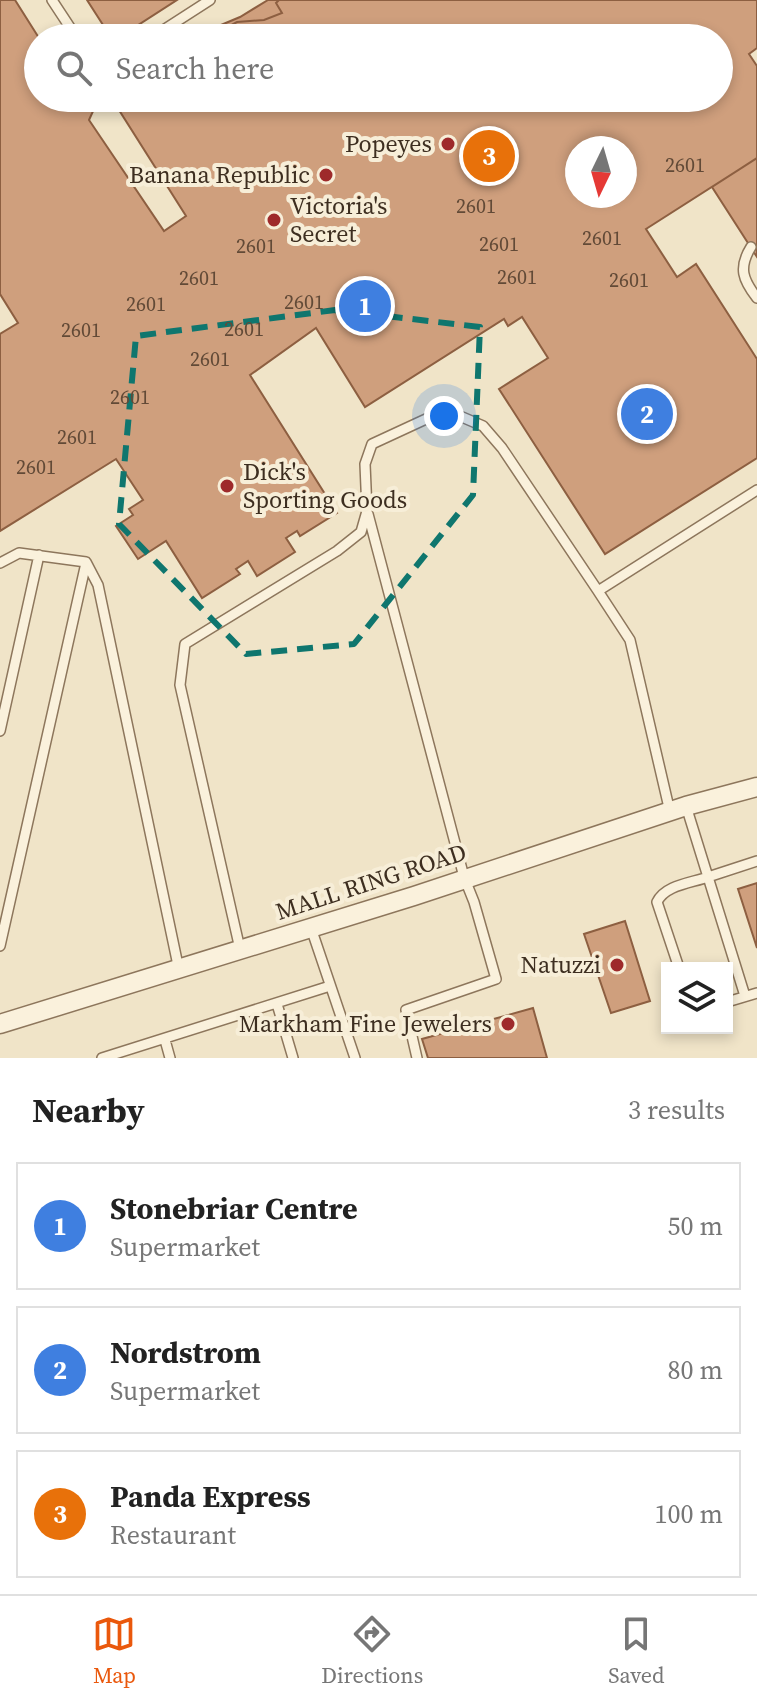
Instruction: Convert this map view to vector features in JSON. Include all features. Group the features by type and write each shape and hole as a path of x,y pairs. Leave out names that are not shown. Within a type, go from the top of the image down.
{"street":[{"name":"MALL RING ROAD","path":"0,1024 179,970 678,809 757,787"}],"lane":[{"path":"52,0 68,24"},
{"path":"173,24 210,0"},
{"path":"751,247 744,258 744,281 757,298"},
{"path":"417,1058 406,1010 496,979 464,877 367,511 365,464 372,444 439,413 455,414 483,426 502,448 630,640 678,809 708,877 745,996"},
{"path":"598,591 757,490"},
{"path":"240,949 180,685 185,644 337,551 361,532 367,511"},
{"path":"0,563 19,553 86,562"},
{"path":"0,731 39,555"},
{"path":"0,946 86,562"},
{"path":"86,562 98,585 179,970"},
{"path":"677,962 657,902 661,894 757,861"},
{"path":"311,928 355,1058"},
{"path":"102,1058 330,986"},
{"path":"733,1000 757,993"},
{"path":"277,1004 293,1058"},
{"path":"165,1040 170,1058"}],"highlighted area":[{"path":"335,310 480,327 473,495 354,644 246,654 119,524 136,336"}],"building":[{"path":"0,0 15,0 30,24 24,24 24,112 93,112 89,120 164,231 186,216 120,112 733,112 733,24 233,24 264,20 282,13 276,3 279,0 757,0 757,48 749,54 757,66 757,158 646,229 677,277 696,264 757,359 757,458 605,554 499,389 548,358 522,317 508,326 504,319 365,407 316,328 250,375 337,513 300,536 297,531 286,538 295,552 257,576 248,561 236,569 240,574 202,598 166,541 138,559 116,526 133,515 129,509 143,500 116,459 0,531 0,334 18,323 0,294"},
{"path":"87,0 177,0 140,24 102,24"},
{"path":"268,0 279,0 276,3 282,13 264,20 223,24"},
{"path":"757,158 757,257 712,187"},
{"path":"757,883 757,948 738,889"},
{"path":"625,921 650,1001 611,1013 584,934"},
{"name":"Markham Fine Jewelers","path":"533,1008 547,1058 428,1058 422,1039"}],"place":[{"name":"Popeyes","path":"448,144"},
{"name":"Panda Express","path":"489,156"},
{"name":"Banana Republic","path":"326,175"},
{"name":"Victoria's Secret","path":"274,220"},
{"name":"Stonebriar Centre","path":"365,306"},
{"name":"Nordstrom","path":"647,414"},
{"name":"Dick's Sporting Goods","path":"227,486"},
{"name":"Natuzzi","path":"617,965"},
{"name":"Markham Fine Jewelers","path":"508,1024"}]}
